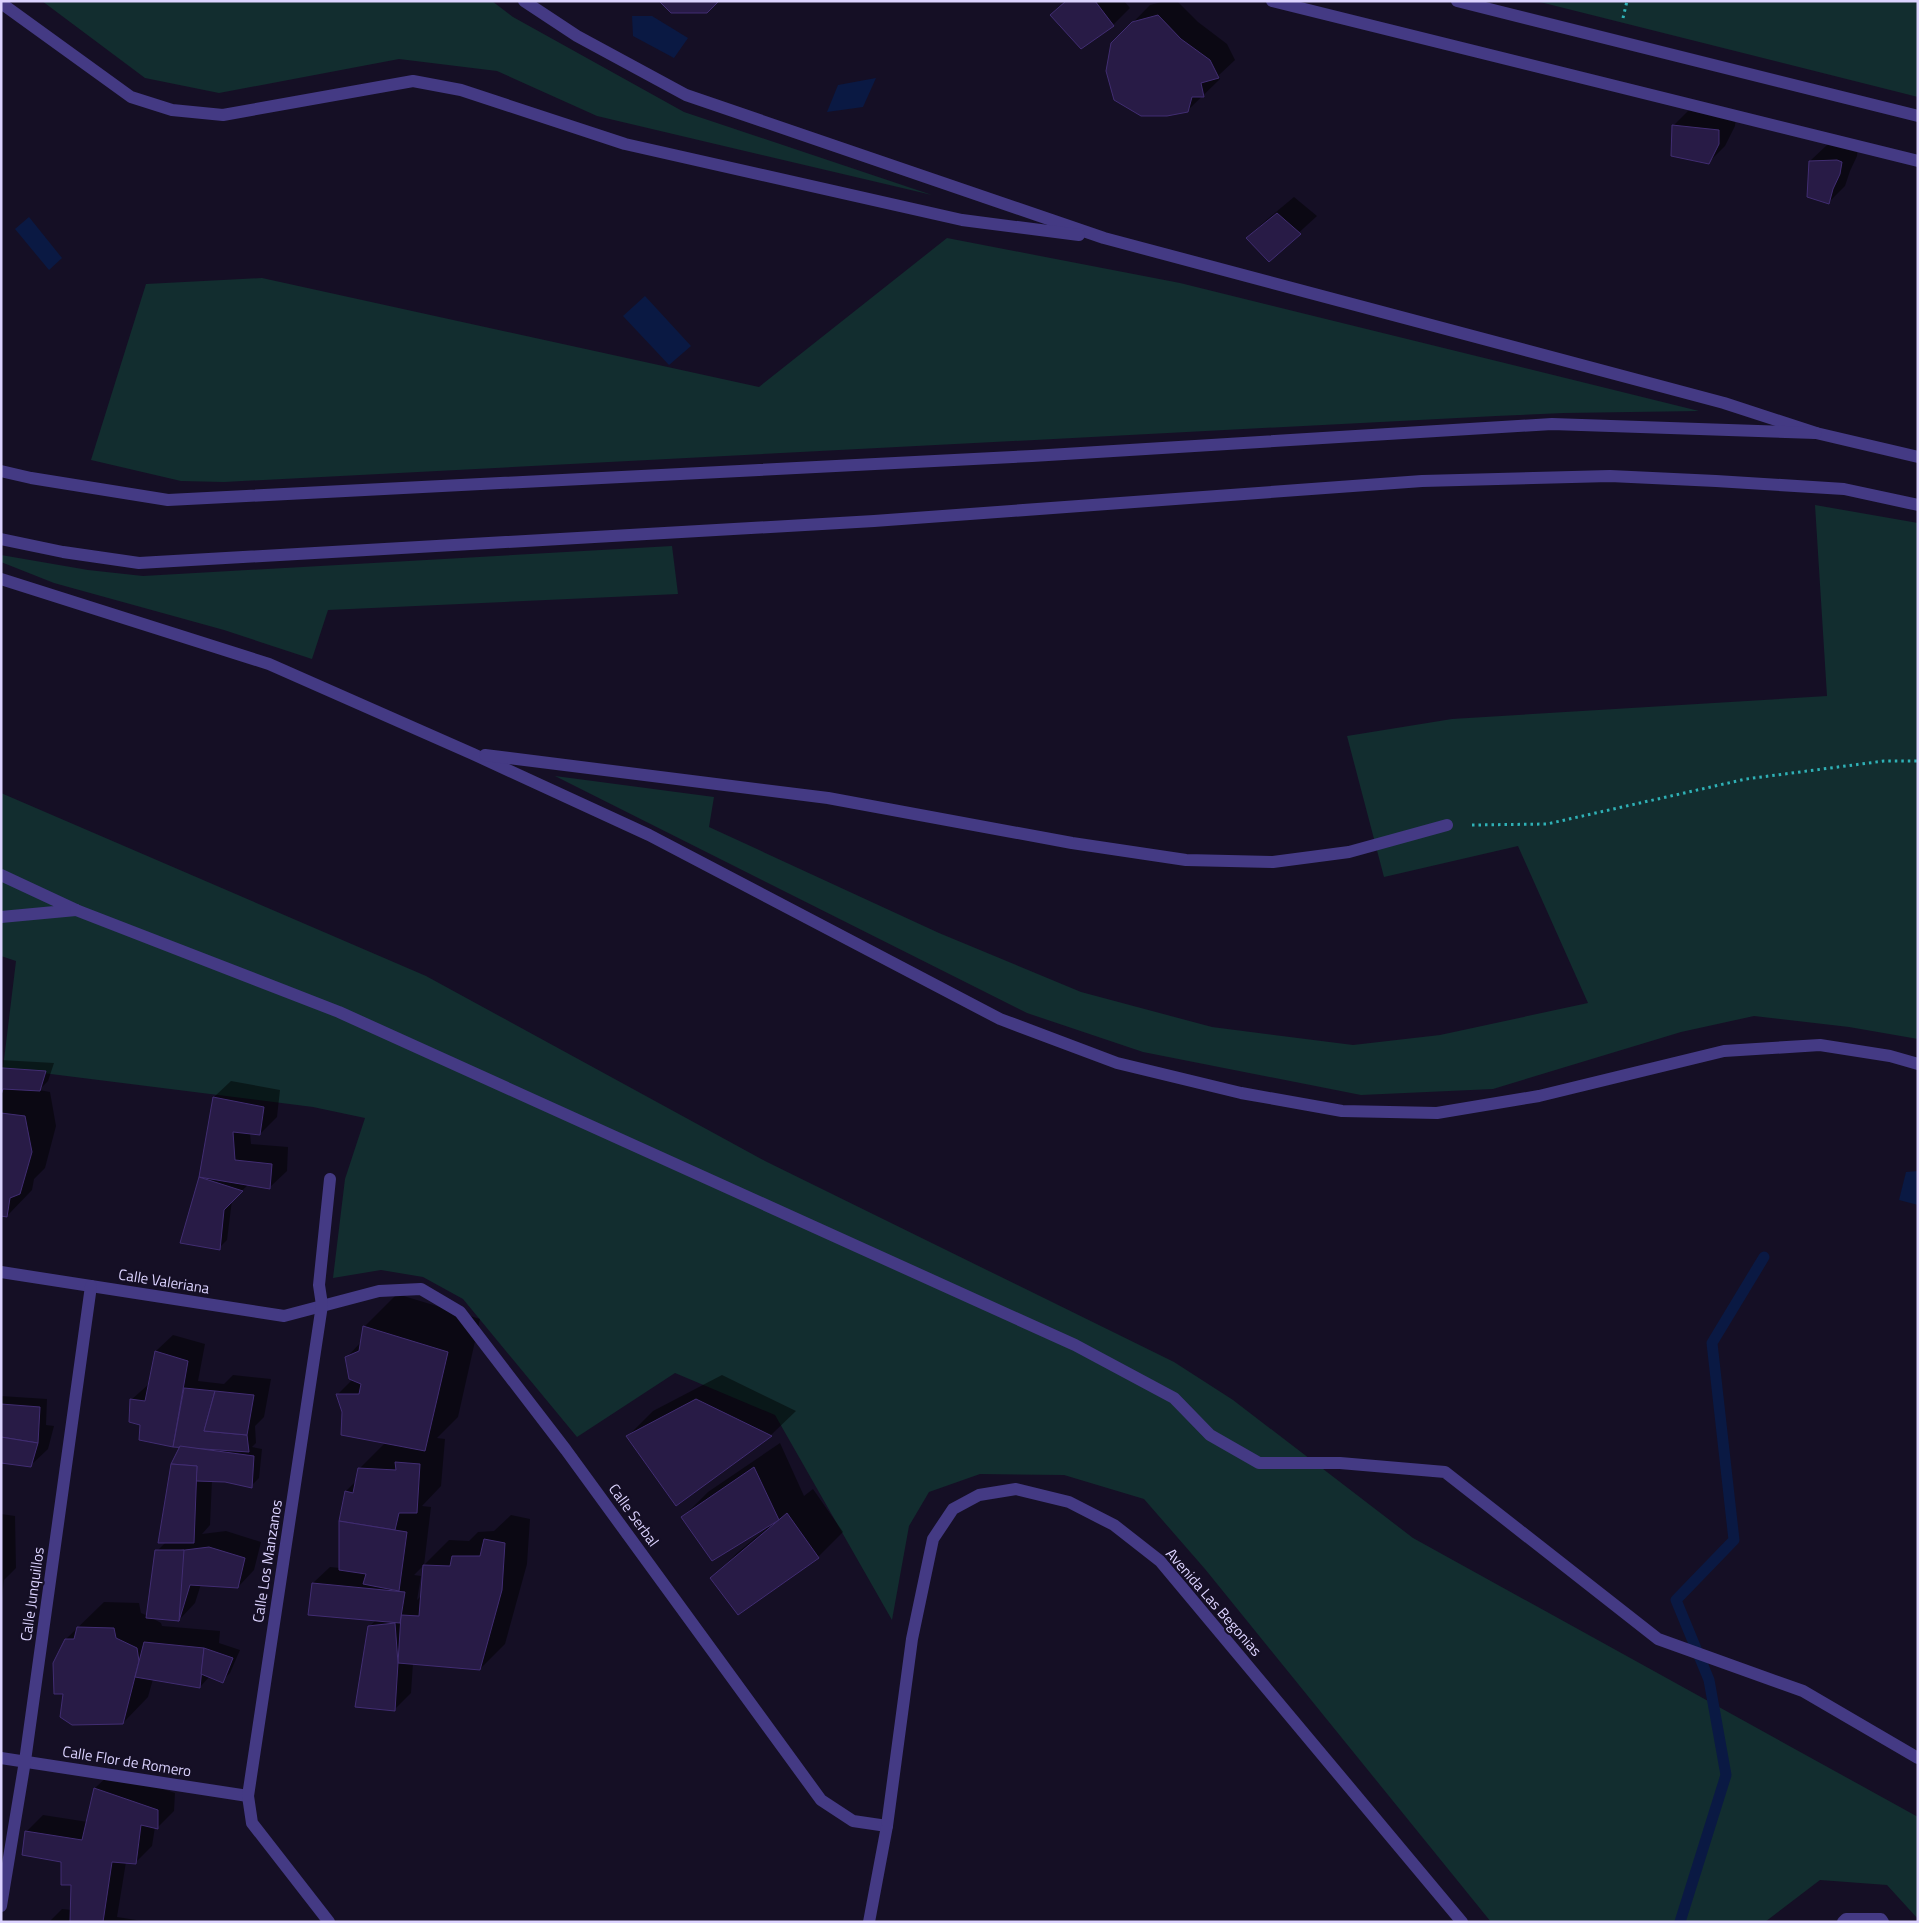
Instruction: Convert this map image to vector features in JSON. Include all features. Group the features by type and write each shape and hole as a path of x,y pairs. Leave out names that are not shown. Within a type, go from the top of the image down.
{"street":[{"path":"524,1 577,36 686,95 1104,238 1724,403 1816,433 1918,457"},
{"path":"1272,1 1918,161"},
{"path":"1457,1 1918,116"},
{"path":"1,3 131,96 172,110 223,115 413,80 461,90 625,144 962,220 1104,238"},
{"path":"1,471 30,478 168,500 1032,456 1552,424 1816,433"},
{"path":"1,539 63,552 139,563 874,521 1422,481 1610,476 1844,489 1918,505"},
{"path":"1,580 269,664 649,835 1000,1019 1117,1063 1241,1093 1342,1111 1437,1113 1538,1096 1724,1051 1820,1045 1890,1056 1918,1064"},
{"path":"472,754 828,798 1072,843 1186,860 1273,862 1349,852 1447,825"},
{"path":"1,875 76,910 339,1012 1075,1345 1174,1398 1210,1435 1259,1463 1340,1463 1445,1472 1658,1639 1803,1691 1918,1758"},
{"path":"1,917 76,910"},
{"name":"Calle Los Manzanos","path":"329,1922 252,1823 248,1796 322,1305 319,1284 330,1179"},
{"name":"Calle Valeriana","path":"1,1272 284,1316 322,1305"},
{"name":"Calle Junquillos","path":"1,1906 25,1761 91,1286"},
{"name":"Calle Serbal","path":"322,1305 379,1291 421,1289 460,1312 566,1450 821,1800 853,1821 887,1826"},
{"name":"Avenida Las Begonias","path":"869,1922 887,1826 912,1639 933,1538 953,1509 979,1495 1016,1490 1070,1502 1114,1525 1160,1561 1462,1922"},
{"name":"Calle Flor de Romero","path":"1,1758 248,1796"},
{"path":"1842,1922 1846,1919 1881,1919 1884,1922"}],"path":[{"path":"1447,825 1547,824 1746,780 1884,761 1918,761"}],"green space":[{"path":"42,1 492,1 513,17 684,112 932,195 597,116 497,71 399,59 219,93 145,78"},
{"path":"1536,1 1918,1 1918,97"},
{"path":"947,238 1180,283 1699,411 1496,416 224,482 181,481 91,460 146,284 262,278 759,387"},
{"path":"1815,505 1918,523 1918,1039 1849,1027 1754,1016 1681,1032 1493,1089 1361,1095 1143,1052 1027,1013 555,776 714,797 709,827 939,933 1081,992 1212,1027 1353,1045 1440,1035 1588,1003 1518,846 1384,877 1347,736 1452,719 1827,696"},
{"path":"672,546 678,594 328,610 312,659 224,630 54,583 1,562 1,555 88,570 143,576"},
{"path":"1,793 426,976 765,1161 1174,1362 1233,1400 1413,1538 1918,1817 1918,1919 1887,1885 1820,1880 1765,1922 1491,1922 1205,1569 1144,1499 1064,1475 980,1474 929,1492 909,1526 892,1620 775,1415 675,1373 577,1437 463,1299 423,1277 381,1270 333,1278 345,1179 365,1118 313,1107 3,1068 16,961 1,956"}],"water":[{"path":"632,16 652,16 688,38 674,58 633,36"},
{"path":"876,78 863,107 827,112 838,85"},
{"path":"29,217 62,258 49,270 15,229"},
{"path":"645,296 691,346 669,365 623,316"},
{"path":"1918,1171 1918,1205 1899,1200 1906,1172"}],"building":[{"path":"659,1 719,1 707,13 671,13"},
{"path":"1066,1 1095,1 1114,26 1081,49 1050,15"},
{"path":"1158,15 1181,39 1210,60 1219,78 1201,83 1204,97 1192,97 1188,112 1167,116 1141,116 1114,100 1106,71 1111,43 1132,22"},
{"path":"1672,125 1719,130 1719,144 1709,164 1671,156"},
{"path":"1837,160 1842,162 1840,174 1829,204 1807,197 1809,161"},
{"path":"1277,213 1301,234 1269,262 1246,238"},
{"path":"1,1068 46,1071 40,1091 3,1089 1,1095"},
{"path":"213,1097 264,1107 260,1135 233,1132 235,1160 272,1164 270,1189 199,1177"},
{"path":"1,1113 25,1116 32,1152 20,1194 10,1198 7,1217 1,1216"},
{"path":"199,1177 243,1191 224,1210 220,1250 180,1243"},
{"path":"363,1326 448,1352 425,1451 341,1435 342,1412 336,1394 359,1394 361,1384 349,1379 345,1357 359,1351"},
{"path":"155,1351 188,1361 173,1447 139,1440 140,1425 129,1422 130,1399 145,1401"},
{"path":"184,1388 215,1391 204,1431 247,1435 249,1452 173,1447"},
{"path":"215,1391 254,1395 247,1435 204,1431"},
{"path":"696,1399 772,1436 676,1506 626,1436"},
{"path":"1,1404 40,1407 38,1443 1,1437"},
{"path":"1,1437 38,1443 31,1467 1,1463"},
{"path":"180,1446 254,1456 252,1488 225,1482 196,1481 197,1466 171,1464"},
{"path":"395,1462 420,1464 417,1513 399,1513 395,1530 339,1521 345,1491 353,1493 358,1468 396,1470"},
{"path":"171,1464 197,1466 194,1543 158,1543"},
{"path":"754,1467 779,1520 712,1561 681,1517"},
{"path":"787,1513 819,1558 738,1615 710,1578"},
{"path":"339,1521 407,1532 399,1591 363,1584 366,1574 339,1570"},
{"path":"484,1539 505,1543 502,1590 480,1670 398,1663 401,1615 419,1616 423,1565 450,1566 452,1556 480,1556"},
{"path":"209,1547 245,1558 238,1588 190,1585 179,1621 148,1614 153,1582 169,1582 177,1551"},
{"path":"155,1550 184,1550 179,1621 146,1618"},
{"path":"312,1583 405,1592 400,1623 308,1615"},
{"path":"395,1623 398,1663 395,1711 355,1707 368,1626"},
{"path":"77,1627 114,1628 116,1638 137,1648 139,1661 123,1724 72,1725 60,1717 63,1694 54,1694 53,1663 65,1639 74,1639"},
{"path":"144,1642 204,1648 200,1688 135,1677"},
{"path":"204,1648 233,1658 223,1683 201,1674"},
{"path":"94,1788 158,1810 158,1829 141,1825 136,1864 112,1862 103,1922 70,1922 71,1885 61,1885 61,1862 22,1855 25,1831 82,1840"}],"waterway":[{"path":"1680,1922 1726,1775 1709,1680 1676,1600 1734,1540 1712,1343 1764,1257"}]}
